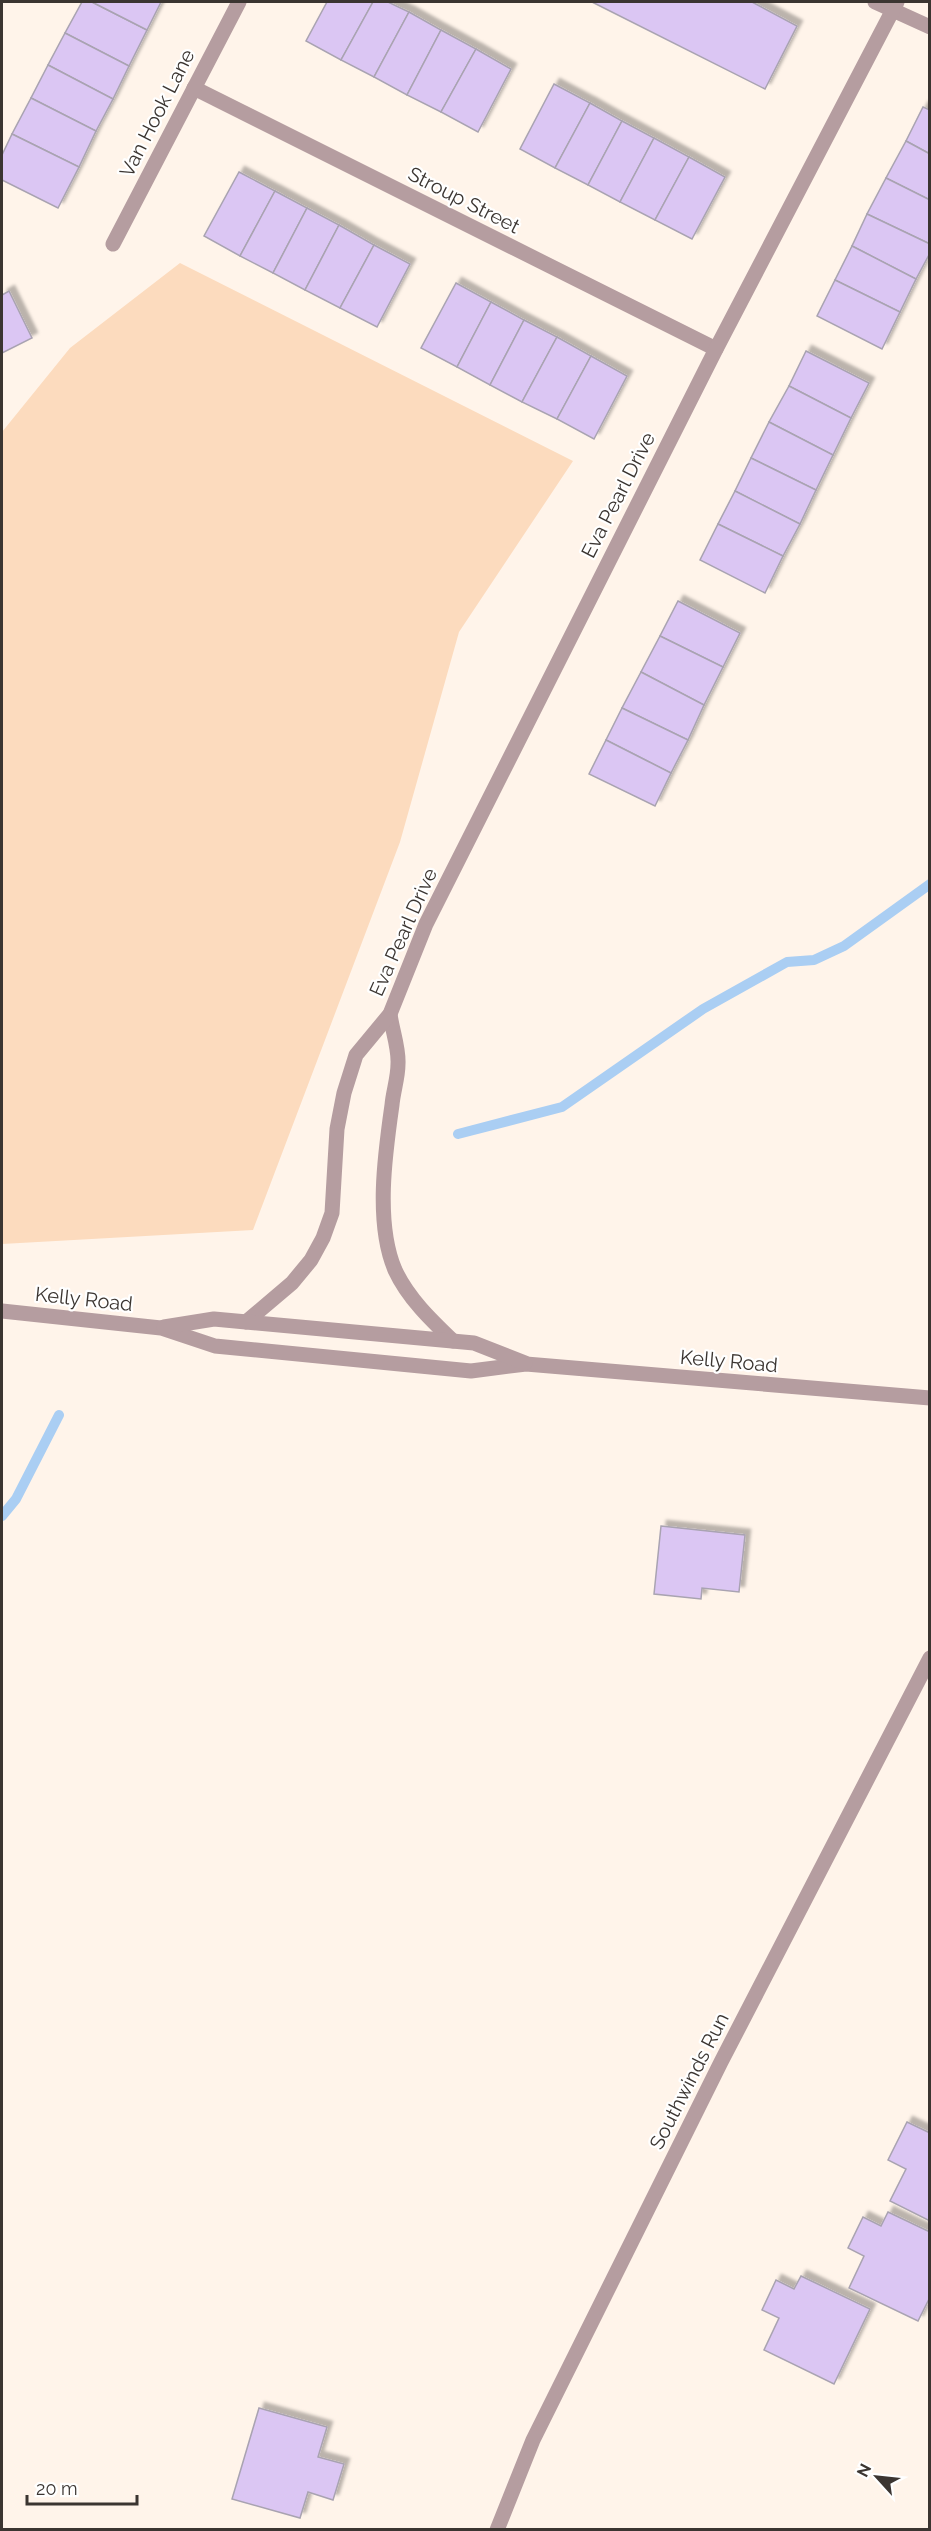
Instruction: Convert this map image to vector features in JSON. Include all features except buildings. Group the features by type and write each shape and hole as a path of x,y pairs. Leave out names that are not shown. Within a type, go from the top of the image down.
{"street":[{"name":"Van Hook Lane","path":"113,244 238,2"},
{"path":"874,2 895,6 930,27"},
{"name":"Eva Pearl Drive","path":"246,1322 292,1283 311,1260 323,1238 332,1213 337,1129 344,1093 356,1055 390,1014 426,924 716,349 895,6"},
{"name":"Stroup Street","path":"194,88 716,349"},
{"name":"Eva Pearl Drive","path":"390,1014 398,1063 387,1144 383,1209 386,1237 395,1269 409,1293 428,1318 453,1341"},
{"name":"Kelly Road","path":"2,1311 161,1328 215,1346 471,1371 526,1364 930,1398"},
{"name":"Kelly Road","path":"161,1328 214,1320 474,1343 526,1364"},
{"name":"Southwinds Run","path":"497,2529 533,2440 721,2062 930,1658"}],"shaded area":[{"path":"180,263 573,461 459,632 400,842 253,1230 2,1244 2,432 70,348"}],"waterway":[{"path":"458,1134 562,1107 703,1009 787,962 814,960 844,946 930,884"},
{"path":"2,1516 16,1499 59,1415"}]}
